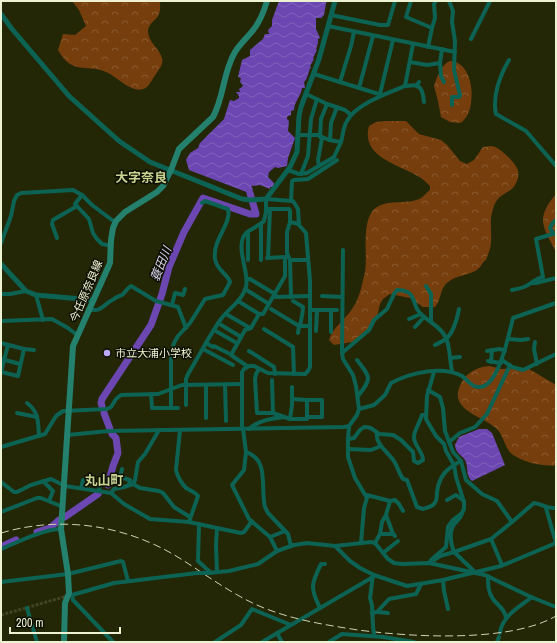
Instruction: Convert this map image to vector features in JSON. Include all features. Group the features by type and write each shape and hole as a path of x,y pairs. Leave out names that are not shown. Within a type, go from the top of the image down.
{"main road":[{"path":"116,223 125,212 157,192 163,186 179,149 213,117 217,110 224,81 235,52 255,28 262,16 267,1"},
{"name":"今任原奈良線","path":"64,642 65,603 71,594 61,529 65,486 72,351 77,336 110,262 113,228 116,223"}],"street":[{"path":"1,14 68,96 119,141 140,156 150,162 242,199 266,199 293,201 297,205 299,224 306,233 310,296 310,367 305,374 268,373 254,366 247,366 230,355 245,330 250,328 259,314 263,314 285,276 285,257 267,258 268,209 266,199 288,170 297,152 299,116 314,74 335,1"},
{"path":"331,15 380,25 388,25 395,1"},
{"path":"411,1 406,17 432,28"},
{"path":"428,47 435,18 434,4 436,1"},
{"path":"449,1 453,10 452,22 455,41 454,70 460,95 459,97 452,97 452,105"},
{"path":"471,39 490,1"},
{"path":"328,26 455,52"},
{"path":"340,82 354,32"},
{"path":"359,88 373,36"},
{"path":"381,94 393,40"},
{"path":"405,86 413,44"},
{"path":"442,50 440,63 441,76 444,82"},
{"path":"509,60 504,69 498,88 495,107 496,114 526,131 556,166"},
{"path":"410,62 426,65 440,63"},
{"path":"314,74 381,94"},
{"path":"416,86 419,82"},
{"path":"288,170 301,174 307,173 334,157 341,142 346,122 351,115 381,94 405,86 419,86 424,102"},
{"path":"306,94 327,104 345,110 351,115"},
{"path":"301,174 308,156 311,116 318,99"},
{"path":"319,166 318,160 321,137 321,119 327,104"},
{"path":"330,140 331,123 337,107"},
{"path":"298,135 310,135 341,142"},
{"path":"290,201 292,181 308,179 338,160"},
{"path":"1,243 11,216 14,201 17,195 21,193 73,190 82,195 92,205 116,223"},
{"path":"57,238 52,220 76,206 75,204 82,195"},
{"path":"171,408 171,353 178,336 186,328 205,300 223,295 230,282 218,268 215,255 216,243 229,217 228,209 205,201 202,203"},
{"path":"76,206 89,219 93,233 97,239 102,244 111,246"},
{"path":"268,209 289,209 290,211 290,222 287,232 287,253 290,260 292,299"},
{"path":"186,405 186,379 188,374 218,323 238,301 245,290 247,279 243,263 242,244 244,237 266,218 268,209"},
{"path":"532,283 535,279 543,277 536,239 555,233 550,228 556,220"},
{"path":"290,222 299,224"},
{"path":"260,224 261,260"},
{"path":"248,232 248,260"},
{"path":"343,250 342,353 343,359 353,376 359,409 357,415 349,426 348,449 350,466 360,487 367,495 390,502 393,500 397,501 403,511"},
{"path":"290,260 308,260"},
{"path":"1,264 26,291 36,295 93,300"},
{"path":"512,290 532,283 556,278"},
{"path":"247,279 250,279 275,294 276,297 292,299 310,296"},
{"path":"89,309 96,311 102,308 112,299 123,294 131,286 156,301 178,307 186,328"},
{"path":"426,286 431,294 431,322"},
{"path":"172,305 176,293 183,295 185,289"},
{"path":"245,290 269,304"},
{"path":"342,353 369,330 374,320 387,309 397,290 406,291 412,296 417,309 440,328 446,338 452,372"},
{"path":"1,294 26,291"},
{"path":"36,295 43,320"},
{"path":"322,296 342,297"},
{"path":"292,299 303,307 303,314 300,320 298,333"},
{"path":"238,301 259,314"},
{"path":"359,409 374,405 385,395 391,383 421,372 444,370 464,378 473,386 479,387 488,383 501,362 513,318 556,303"},
{"path":"271,309 300,326 310,326"},
{"path":"435,345 446,338 455,324 459,309"},
{"path":"310,310 337,310"},
{"path":"316,332 317,310"},
{"path":"330,310 331,332"},
{"path":"226,314 250,328"},
{"path":"409,319 423,315"},
{"path":"415,327 423,315"},
{"path":"1,321 52,319 68,328 77,336"},
{"path":"218,323 241,337"},
{"path":"264,328 293,347 294,374"},
{"path":"214,330 235,342"},
{"path":"508,339 528,339"},
{"path":"535,342 534,349 537,364"},
{"path":"1,343 34,350"},
{"path":"206,343 228,353"},
{"path":"8,345 1,372 18,376 24,349"},
{"path":"203,348 233,365"},
{"path":"505,351 500,349 490,351 490,361 501,362 524,370 556,354"},
{"path":"249,351 274,367 275,374"},
{"path":"450,358 460,357"},
{"path":"3,360 20,364"},
{"path":"357,360 368,374 369,378 367,385 358,397"},
{"path":"450,442 460,433 475,427 487,414 510,365"},
{"path":"247,366 242,372 243,429 246,452 244,470 232,485 244,511 252,521 270,537 277,551"},
{"path":"259,369 255,379 257,413 273,413 290,419 322,417 322,400 292,399"},
{"path":"434,372 428,390 426,415 428,423 432,427 436,436 444,444 446,451 454,465 456,477 464,501 464,510 461,518 454,525 451,533 454,552 475,573"},
{"path":"272,380 273,413"},
{"path":"225,384 226,421"},
{"path":"1,447 45,434 56,416 60,413 69,410 107,409 111,407 116,399 121,395 158,394 186,385 242,384"},
{"path":"206,385 206,418"},
{"path":"290,419 292,387"},
{"path":"428,390 440,397 443,408 445,431 450,442 452,452 461,461 466,480 482,494 497,501 512,522"},
{"path":"151,394 152,408 178,408"},
{"path":"307,400 307,418"},
{"path":"27,403 34,408 37,417 39,436"},
{"path":"17,413 37,417"},
{"path":"377,433 393,435 401,440 413,452 414,461 418,463 423,460 423,456 414,441 414,436 422,415 426,415"},
{"path":"249,429 254,424 285,417"},
{"path":"68,435 108,431 349,426"},
{"path":"348,439 354,438 364,427 373,428 377,433 377,438 381,446 395,462 402,479 407,480 417,507 422,509 434,505 442,474 461,461"},
{"path":"131,485 135,480 138,462 145,454 158,430"},
{"path":"180,430 176,475 186,488 198,496 190,520"},
{"path":"348,449 371,450 381,446"},
{"path":"246,452 250,453 261,465 265,507 268,513 288,534 290,546"},
{"path":"122,469 120,477 130,480 131,485"},
{"path":"1,482 14,492 17,492 31,485 51,480 65,486 111,493 124,504 150,520 190,520"},
{"path":"82,488 83,480"},
{"path":"44,481 53,491 49,501"},
{"path":"98,491 100,482"},
{"path":"111,493 114,489 131,485 159,491 164,493 174,507 190,520 199,524 241,533 244,532 252,521"},
{"path":"361,543 364,508 367,495"},
{"path":"447,500 456,495 464,501"},
{"path":"1,512 37,498 63,506"},
{"path":"375,543 380,534 382,522 390,502"},
{"path":"429,563 440,556 491,539 534,503 538,503 546,508 556,508"},
{"path":"335,546 350,561 373,576 407,586 421,584 475,573 502,565 556,543 546,508"},
{"path":"429,563 446,547 448,527 453,520 462,513"},
{"path":"380,534 394,535 386,515"},
{"path":"199,524 198,561 209,573"},
{"path":"217,528 217,572"},
{"path":"1,549 44,533 61,529"},
{"path":"270,537 285,531"},
{"path":"491,539 502,565"},
{"path":"383,553 398,541"},
{"path":"113,642 74,600 71,594 114,583 197,573 229,571 258,564 277,551 290,546 306,543 335,546 375,543"},
{"path":"375,543 388,559 394,563 429,563 488,576 556,607"},
{"path":"1,582 68,574 121,561 123,562 128,581"},
{"path":"320,608 313,594 313,580 321,564 325,564"},
{"path":"262,642 373,576"},
{"path":"373,576 370,598 375,612 374,636 376,642"},
{"path":"488,576 488,588 493,600 505,612 506,618"},
{"path":"443,580 448,609"},
{"path":"375,612 389,599 416,594 421,584"},
{"path":"497,642 500,628 506,618 532,597"},
{"path":"27,608 37,642"},
{"path":"215,642 240,625 252,609 291,625"},
{"path":"375,612 388,613"},
{"path":"277,633 282,642"},
{"path":"329,642 342,634 396,638 414,642"}],"green space":[{"path":"72,1 160,1 159,14 150,24 148,35 161,54 162,64 147,87 142,89 131,88 106,72 92,68 74,66 64,58 58,50 63,34 75,35 86,26 79,10"},
{"path":"450,61 459,64 465,70 470,79 472,90 469,110 466,118 460,123 450,122 441,117 434,86 442,68"},
{"path":"406,121 419,134 441,140 460,161 467,164 474,160 483,147 490,146 498,148 517,168 518,179 514,187 501,196 495,203 491,217 490,246 486,260 479,268 474,272 449,281 443,287 435,307 423,307 410,298 390,294 383,299 380,304 376,321 366,334 352,342 334,345 329,340 336,328 352,309 360,291 366,265 366,237 368,219 372,212 377,207 388,203 416,200 421,198 430,190 430,186 422,179 384,159 376,153 371,146 368,137 369,126 376,122"},
{"path":"556,194 556,252 545,229 543,216 549,203"},
{"path":"489,366 502,369 529,369 556,385 556,466 540,465 515,456 507,447 497,429 461,405 458,398 458,390 463,380 474,370"}],"water":[{"path":"279,1 328,1 326,3 324,15 321,18 316,18 316,29 320,38 318,39 314,59 304,82 305,88 302,88 294,110 291,111 291,116 290,115 287,117 289,121 288,131 295,138 288,158 287,166 278,168 275,167 269,172 268,177 274,183 273,187 270,187 270,189 260,185 251,186 253,189 251,194 254,198 250,198 249,193 189,170 186,160 190,153 198,148 200,143 224,119 230,100 234,101 239,98 236,92 240,92 239,89 243,85 240,82 241,78 238,77 242,60 250,56 250,50 263,39 265,34 269,34 268,30 272,26 272,20"},
{"path":"479,429 487,429 492,433 505,465 472,481 468,474 465,460 458,452 455,445 459,437"}],"waterway":[{"name":"蓑田川","path":"102,406 102,399 151,325 162,294 169,267 184,232 203,198 250,214 256,214 250,193"},
{"name":"蓑田川","path":"104,413 110,429"},
{"name":"蓑田川","path":"108,485 118,453 116,438 112,434"},
{"name":"蓑田川","path":"65,517 98,494"},
{"name":"蓑田川","path":"37,532 50,528 59,520"},
{"name":"蓑田川","path":"1,547 16,540"}],"tunnel":[{"path":"1,615 64,597 66,598"}],"railway":[{"path":"1,533 47,525 71,524 94,526 116,531 139,538 160,547 232,592 264,608 298,619 358,630 405,635 460,636 513,631 536,625 556,616"}],"place":[{"name":"市立大浦小学校","path":"107,353"}],"district":[{"name":"大字奈良","path":"141,177"},
{"name":"丸山町","path":"104,480"}]}
